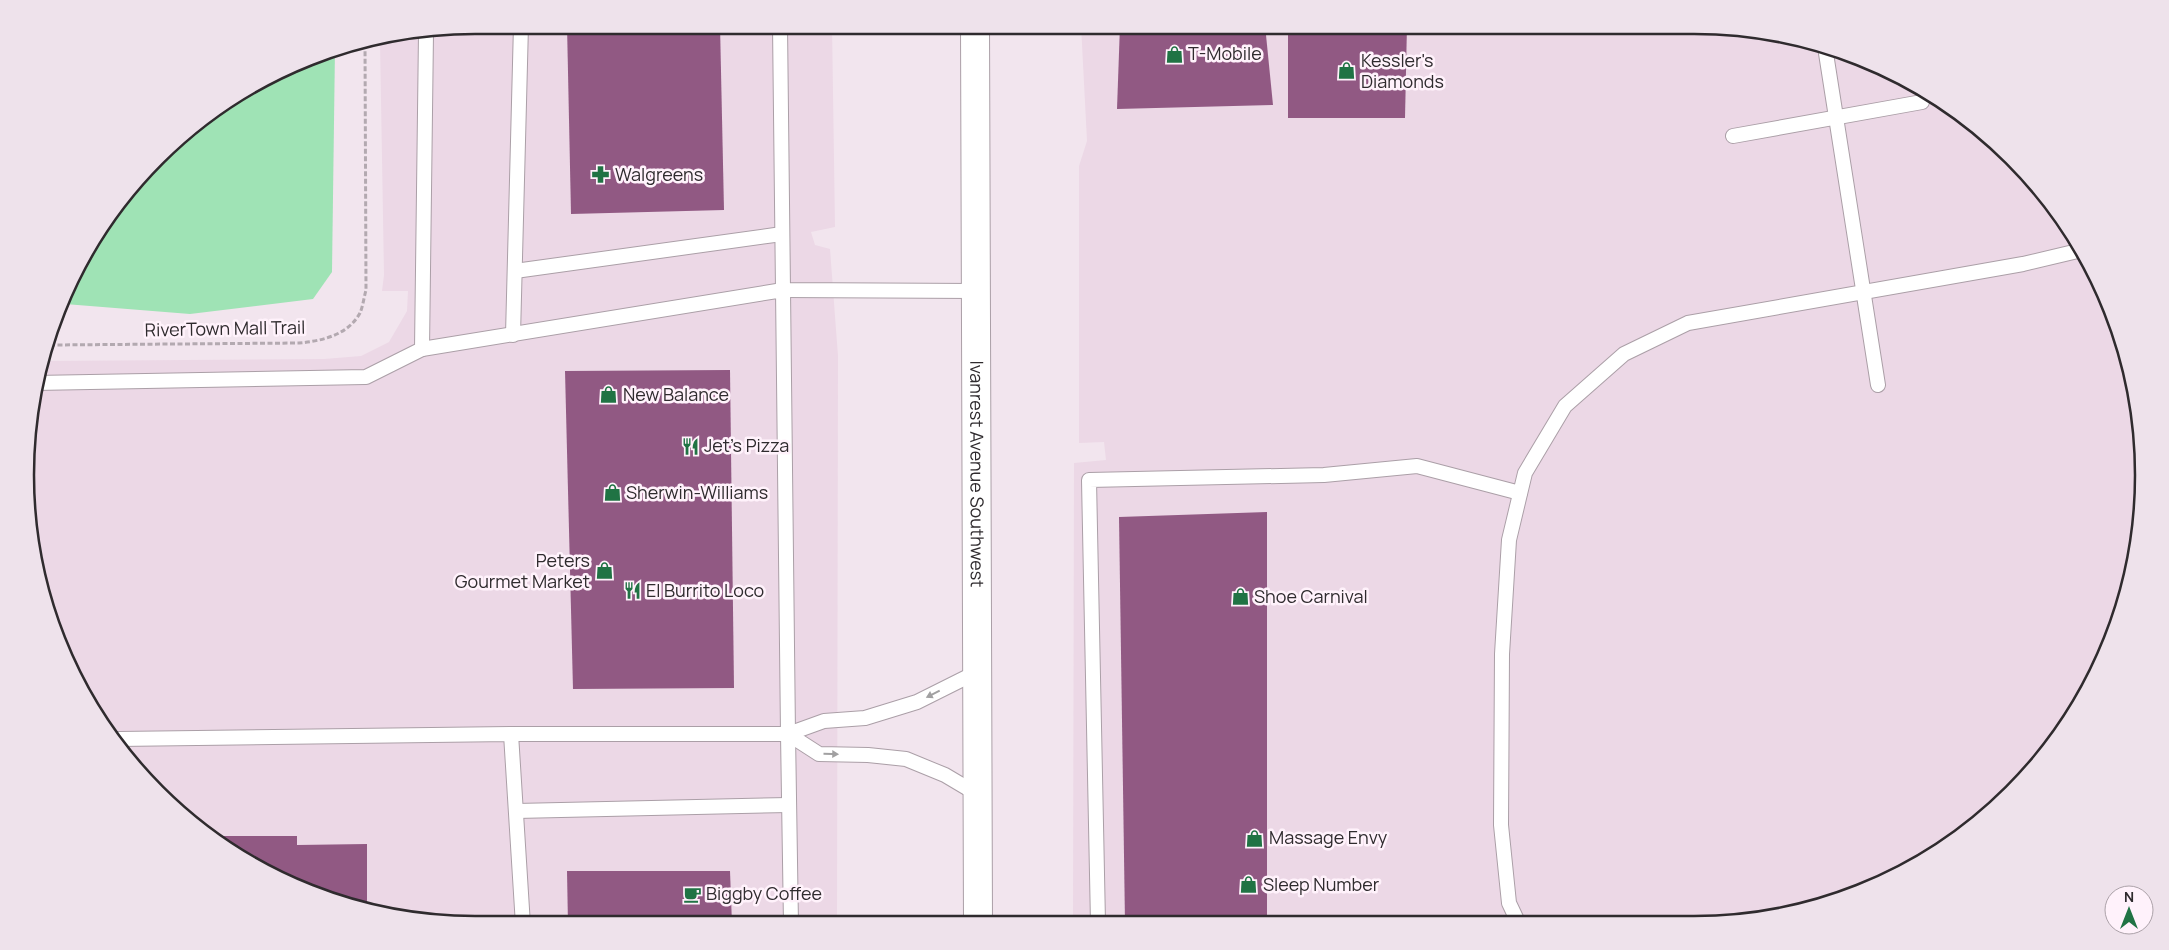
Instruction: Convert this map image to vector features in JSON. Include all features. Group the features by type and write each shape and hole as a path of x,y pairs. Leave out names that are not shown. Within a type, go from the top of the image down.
{"street":[{"name":"Ivanrest Avenue Southwest","path":"975,34 978,916"}],"lane":[{"path":"513,335 521,34"},
{"path":"780,34 791,916"},
{"path":"422,349 426,37"},
{"path":"1825,54 1878,385"},
{"path":"1733,136 1922,102"},
{"path":"515,271 782,234"},
{"path":"1515,916 1509,903 1501,825 1502,654 1509,540 1525,473 1565,406 1624,354 1688,323 2023,264 2075,252"},
{"path":"44,383 366,377 422,349 782,290 976,291"},
{"path":"1098,916 1089,480 1324,475 1417,466 1520,493"},
{"path":"121,739 510,734 788,734 824,721 865,718 917,702 977,672"},
{"path":"510,734 522,916"},
{"path":"788,734 819,754 868,754 906,759 945,776 977,794"},
{"path":"516,812 789,805"}],"path":[{"name":"RiverTown Mall Trail","path":"54,344 299,343 323,341 344,330 360,313 366,290 365,48"}],"shaded area":[{"path":"475,34 832,34 835,227 811,232 815,245 830,249 838,356 837,916 475,916 417,912 361,901 306,883 280,871 254,857 206,825 184,807 143,766 108,720 93,696 67,644 57,617 42,561 35,504 35,446 42,389 49,361 324,359 361,356 389,342 407,311 408,291 382,291 384,275 380,44 417,38"},
{"path":"1081,34 1723,35 1780,42 1836,57 1863,67 1915,93 1963,125 1985,143 2026,184 2044,206 2076,254 2090,280 2112,333 2120,361 2127,389 2134,446 2134,504 2131,533 2127,561 2112,617 2102,644 2076,696 2044,744 2026,766 1985,807 1963,825 1915,857 1863,883 1836,893 1780,908 1723,915 1694,916 1073,916 1074,463 1106,460 1104,442 1079,443 1079,166 1087,141"},
{"path":"335,56 332,272 313,299 190,314 68,304 93,254 125,206 143,184 184,143 206,125 254,93 306,67"}],"building":[{"name":"Walgreens","path":"567,34 720,34 724,210 571,214"},
{"path":"1120,34 1266,34 1273,105 1117,109"},
{"name":"Kessler's Diamonds","path":"1288,34 1407,34 1405,118 1288,118"},
{"path":"730,370 734,688 573,689 565,371"},
{"path":"1267,512 1267,916 1125,916 1119,517"},
{"path":"222,836 297,836 297,845 367,844 367,902 306,883 254,857"},
{"path":"567,871 730,871 732,916 568,916"}],"place":[{"name":"T-Mobile","path":"1174,54"},
{"name":"Kessler's Diamonds","path":"1347,71"},
{"name":"Walgreens","path":"601,175"},
{"name":"New Balance","path":"609,395"},
{"name":"Jet's Pizza","path":"690,446"},
{"name":"Sherwin-Williams","path":"612,493"},
{"name":"Peters Gourmet Market","path":"604,571"},
{"name":"El Burrito Loco","path":"632,591"},
{"name":"Shoe Carnival","path":"1240,597"},
{"name":"Massage Envy","path":"1255,838"},
{"name":"Sleep Number","path":"1249,885"},
{"name":"Biggby Coffee","path":"692,894"}]}
